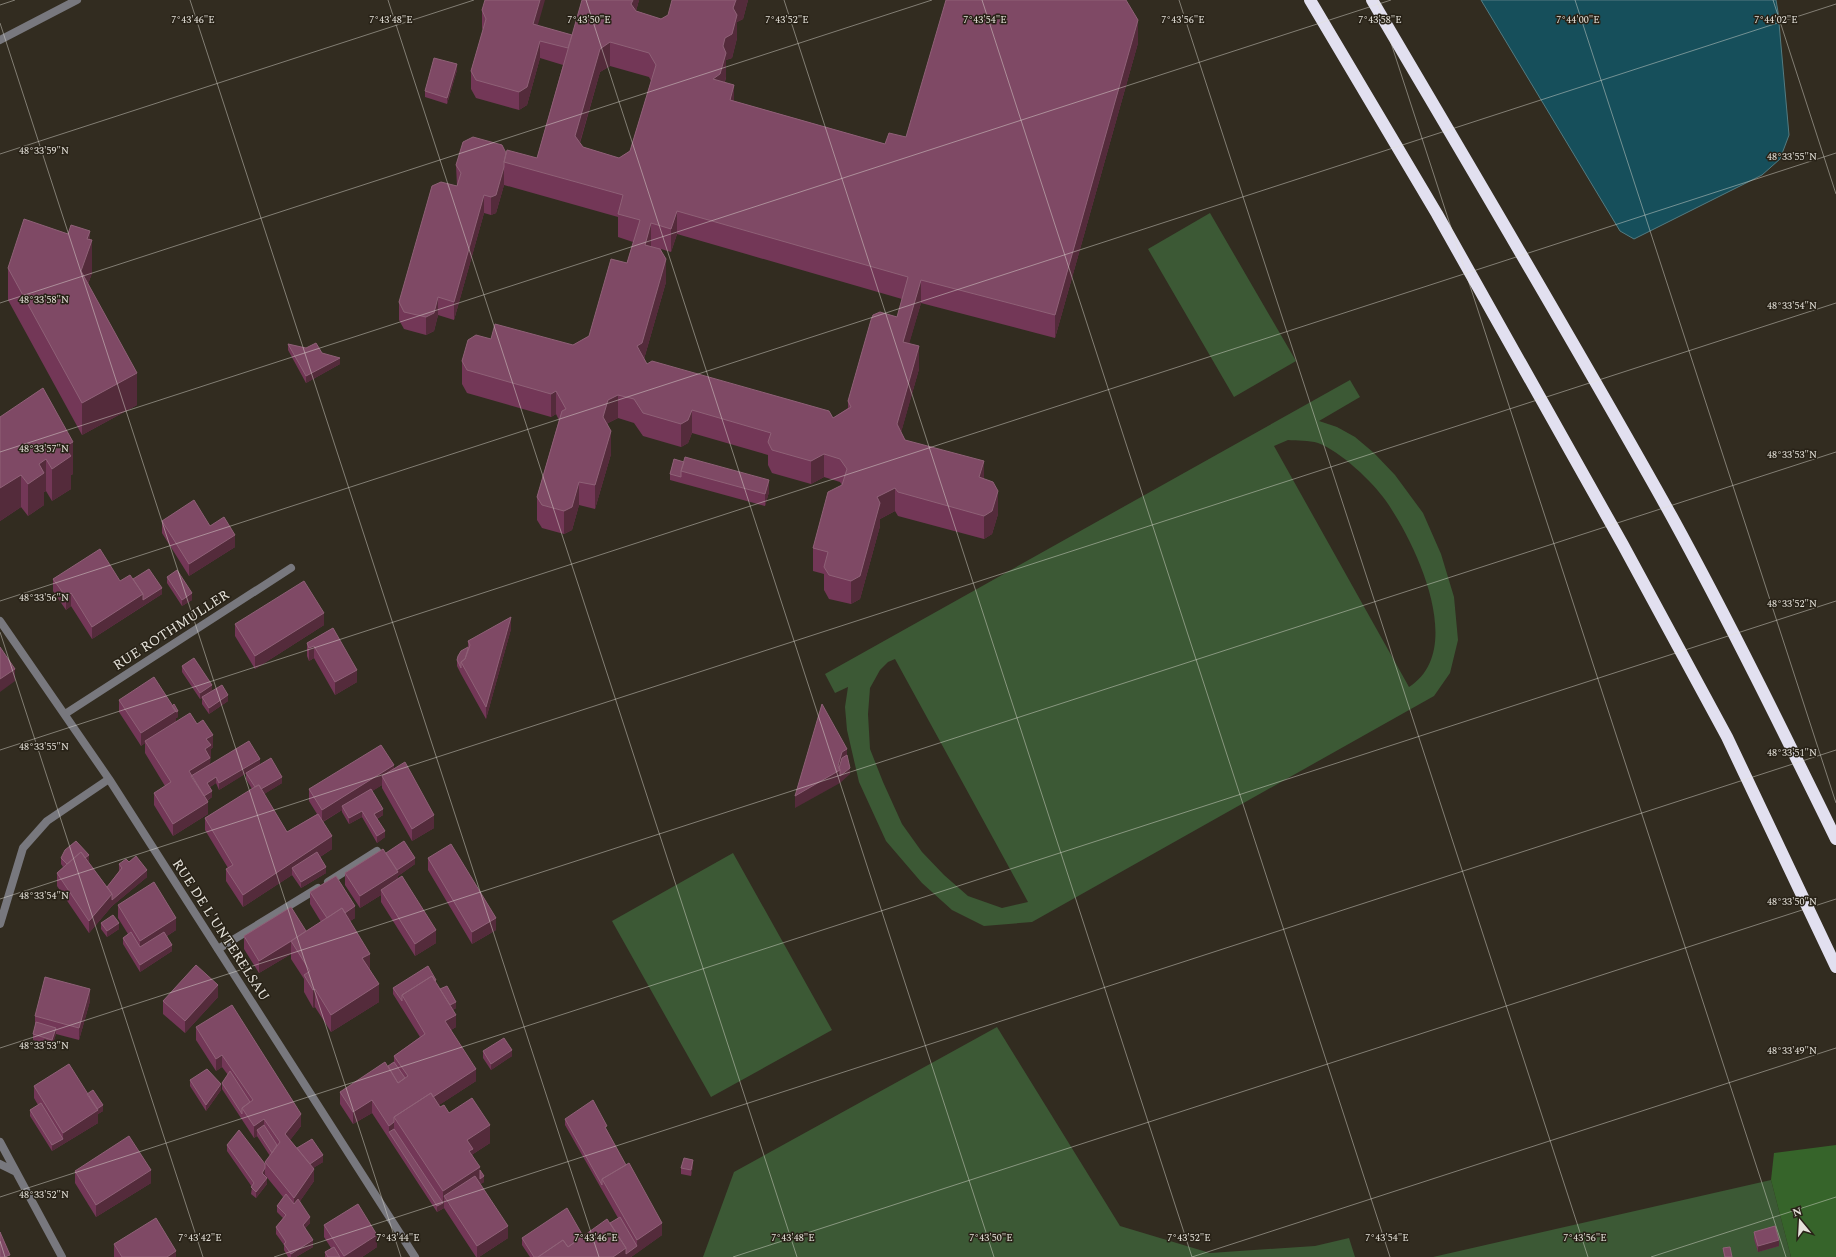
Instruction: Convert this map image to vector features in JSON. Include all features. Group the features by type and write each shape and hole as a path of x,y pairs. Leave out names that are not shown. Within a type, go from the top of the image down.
{"highway":[{"path":"1310,0 1437,214 1631,559 1727,737 1836,967"},
{"path":"1372,0 1672,519 1762,690 1836,839"}],"street":[{"path":"0,40 77,0"},
{"name":"RUE ROTHMULLER","path":"65,714 291,568"},
{"name":"RUE DE L'UNTERELSAU","path":"0,621 109,779 415,1257"},
{"path":"0,924 23,848 47,821 109,779"},
{"path":"218,949 377,851"},
{"path":"0,1142 62,1257"},
{"path":"0,1164 16,1172"}],"green space":[{"path":"1210,213 1296,361 1234,397 1148,249"},
{"path":"1350,380 1360,397 1319,421 1337,427 1355,437 1374,453 1395,475 1423,513 1441,554 1454,597 1458,640 1450,673 1434,696 1032,922 984,926 952,910 922,883 886,841 859,782 847,730 845,707 848,687 835,693 825,674","holes":["1288,440 1314,442 1327,447 1365,476 1386,501 1410,543 1422,569 1430,596 1435,623 1434,648 1426,670 1409,687 1274,446","895,659 1028,902 1002,908 968,896 944,875 922,852 902,824 870,749 868,714 870,688 880,670 888,662"]},
{"path":"733,853 832,1030 711,1097 612,921"},
{"path":"997,1027 1120,1226 1210,1253 1315,1246 1349,1238 1355,1257 703,1257 734,1172"},
{"path":"1836,1145 1836,1257 1791,1257 1771,1180 1774,1153"},
{"path":"1771,1180 1791,1257 1433,1257"}],"water":[{"path":"1481,0 1776,0 1789,135 1780,159 1762,175 1634,239 1620,231"}],"building":[{"path":"485,0 540,0 533,24 572,35 568,48 540,41 527,87 519,92 476,80 471,71 486,19 482,10"},
{"path":"582,0 633,0 631,4 636,11 661,19 668,15 672,0 736,0 733,8 737,15 732,34 725,38 723,46 726,53 720,74 713,79 734,85 730,100 885,144 889,133 906,137 946,0 1126,0 1138,20 1055,315 921,280 903,342 919,346 897,424 905,440 984,461 979,477 993,482 998,491 992,511 984,516 898,492 895,488 877,497 880,503 860,576 851,581 829,575 824,567 828,552 813,548 828,492 842,485 847,469 840,459 824,454 811,461 772,450 768,442 771,433 692,410 688,420 681,424 643,413 634,399 618,395 608,400 603,417 611,431 595,485 579,482 572,507 564,511 542,505 537,497 562,411 566,409 556,391 551,394 467,370 462,361 468,340 476,335 491,339 495,324 573,345 589,336 611,259 627,263 640,220 618,214 623,195 504,162 507,150 537,158","holes":["610,42 649,53 656,65 630,151 619,158 583,147 575,136 600,49","677,211 908,277 897,317 880,312 873,315 848,401 851,407 833,418 829,411 652,361 647,364 637,346 642,343 666,259 660,249 645,245 651,223 671,229"]},
{"path":"434,58 457,64 447,98 425,91"},
{"path":"473,137 502,145 506,153 504,167 496,195 491,197 484,195 454,302 438,297 434,313 426,317 404,312 399,302 432,186 441,182 457,186 461,173 456,165 463,142"},
{"path":"24,219 68,234 71,225 90,231 87,239 92,240 81,271 137,373 82,403 8,268"},
{"path":"316,343 322,353 340,358 306,376 288,344 306,348"},
{"path":"43,388 73,442 64,447 71,456 52,469 46,459 39,464 44,473 28,484 21,475 0,488 0,417"},
{"path":"685,457 769,480 765,494 681,471"},
{"path":"674,459 684,462 681,477 670,474"},
{"path":"194,500 210,526 224,517 235,535 189,564 162,521"},
{"path":"100,549 120,581 130,575 143,594 92,627 71,593 66,597 53,579"},
{"path":"149,569 162,588 143,600 143,594 133,579"},
{"path":"177,570 192,593 182,600 167,577"},
{"path":"304,581 324,613 255,656 235,624"},
{"path":"511,617 486,707 461,662 465,659 470,645 468,641"},
{"path":"333,628 357,670 335,682 314,646 309,648 307,643"},
{"path":"0,647 15,669 0,679"},
{"path":"468,647 465,659 461,662 461,668 457,660 458,656 461,651"},
{"path":"194,658 212,685 200,693 182,666"},
{"path":"154,677 176,711 141,733 119,700"},
{"path":"222,685 228,695 209,708 202,697"},
{"path":"174,704 178,711 176,712 172,706"},
{"path":"822,704 847,749 842,752 838,766 840,770 795,796"},
{"path":"190,713 197,724 203,720 213,735 206,739 211,745 205,749 210,758 189,771 208,802 173,824 154,793 171,782 145,741"},
{"path":"249,741 260,759 219,783 216,777 207,783 212,791 204,796 191,776"},
{"path":"381,745 394,765 322,810 309,789"},
{"path":"847,755 850,768 840,776 839,768 842,758"},
{"path":"271,758 282,777 261,789 259,785 255,787 246,773"},
{"path":"405,762 434,815 412,829 382,776"},
{"path":"258,785 287,832 318,814 332,836 243,895 226,869 233,865 205,818"},
{"path":"371,789 383,809 374,814 385,831 377,836 362,811 349,818 342,806"},
{"path":"76,841 89,855 85,858 81,852 67,864 61,858 65,850"},
{"path":"404,841 415,858 397,870 386,853"},
{"path":"451,844 496,918 472,932 428,858"},
{"path":"383,849 398,872 360,896 345,873"},
{"path":"81,852 112,894 89,921 57,873"},
{"path":"317,852 326,867 301,882 292,868"},
{"path":"136,856 147,870 112,900 112,894 107,887 122,868 119,864 126,859 129,862"},
{"path":"336,876 355,906 345,913 342,908 327,918 310,892"},
{"path":"402,876 436,930 415,944 381,890"},
{"path":"154,882 176,918 140,941 118,905"},
{"path":"291,907 306,931 259,961 244,936"},
{"path":"342,908 370,954 362,958 379,984 331,1015 315,989 313,990 304,975 310,971 291,941"},
{"path":"113,915 119,923 107,931 101,923"},
{"path":"131,932 140,947 164,932 172,945 140,965 123,938"},
{"path":"196,965 218,985 185,1021 163,1001"},
{"path":"428,966 436,980 435,981 432,976 402,995 402,1001 393,988"},
{"path":"432,976 456,1015 445,1021 476,1069 433,1097 431,1093 394,1117 394,1122 389,1126 372,1100 353,1112 340,1092 385,1062 398,1083 408,1076 394,1056 425,1034 402,995"},
{"path":"45,977 90,989 79,1028 35,1016"},
{"path":"447,986 456,1002 450,1005 440,989"},
{"path":"232,1005 301,1114 285,1134 314,1169 294,1198 265,1162 280,1142 264,1119 254,1126 242,1108 253,1100 222,1055 216,1059 196,1027"},
{"path":"36,1022 56,1028 52,1040 33,1034"},
{"path":"504,1038 512,1050 491,1064 483,1051"},
{"path":"394,1062 405,1078 398,1083 388,1066"},
{"path":"69,1064 98,1110 63,1133 34,1086"},
{"path":"207,1069 221,1084 206,1105 190,1080"},
{"path":"230,1071 250,1102 242,1108 242,1114 222,1083"},
{"path":"93,1090 103,1105 97,1109 87,1094"},
{"path":"431,1093 440,1107 444,1105 449,1113 472,1098 490,1125 467,1140 473,1149 469,1151 480,1167 443,1191 394,1117"},
{"path":"593,1100 607,1126 605,1127 626,1165 602,1179 602,1185 565,1119"},
{"path":"41,1103 63,1139 52,1145 30,1110"},
{"path":"264,1125 277,1145 272,1153 257,1130"},
{"path":"394,1129 443,1203 437,1206 389,1132"},
{"path":"239,1130 265,1164 265,1168 262,1173 267,1178 256,1192 251,1187 254,1183 227,1145"},
{"path":"129,1136 151,1170 96,1205 75,1171"},
{"path":"312,1139 323,1155 310,1164 297,1148"},
{"path":"684,1158 693,1160 691,1170 681,1168"},
{"path":"629,1163 662,1223 637,1240 602,1179"},
{"path":"480,1170 484,1176 480,1179"},
{"path":"475,1176 508,1226 477,1246 444,1196"},
{"path":"286,1194 294,1204 298,1199 310,1217 303,1225 313,1240 291,1254 284,1244 286,1242 276,1227 286,1215 277,1206"},
{"path":"358,1204 377,1235 344,1256 324,1225"},
{"path":"567,1208 583,1236 568,1247 563,1240 538,1257 534,1257 522,1238"},
{"path":"620,1217 637,1246 626,1254 626,1248 610,1223"},
{"path":"156,1218 176,1251 167,1257 122,1257 114,1244"},
{"path":"607,1219 626,1248 613,1257 538,1257 563,1240 568,1247"},
{"path":"1775,1226 1779,1240 1758,1246 1754,1232"},
{"path":"0,1232 10,1255 5,1257 0,1257"},
{"path":"334,1247 340,1257 328,1257 325,1252"},
{"path":"1730,1247 1732,1257 1725,1257 1723,1248"}]}
